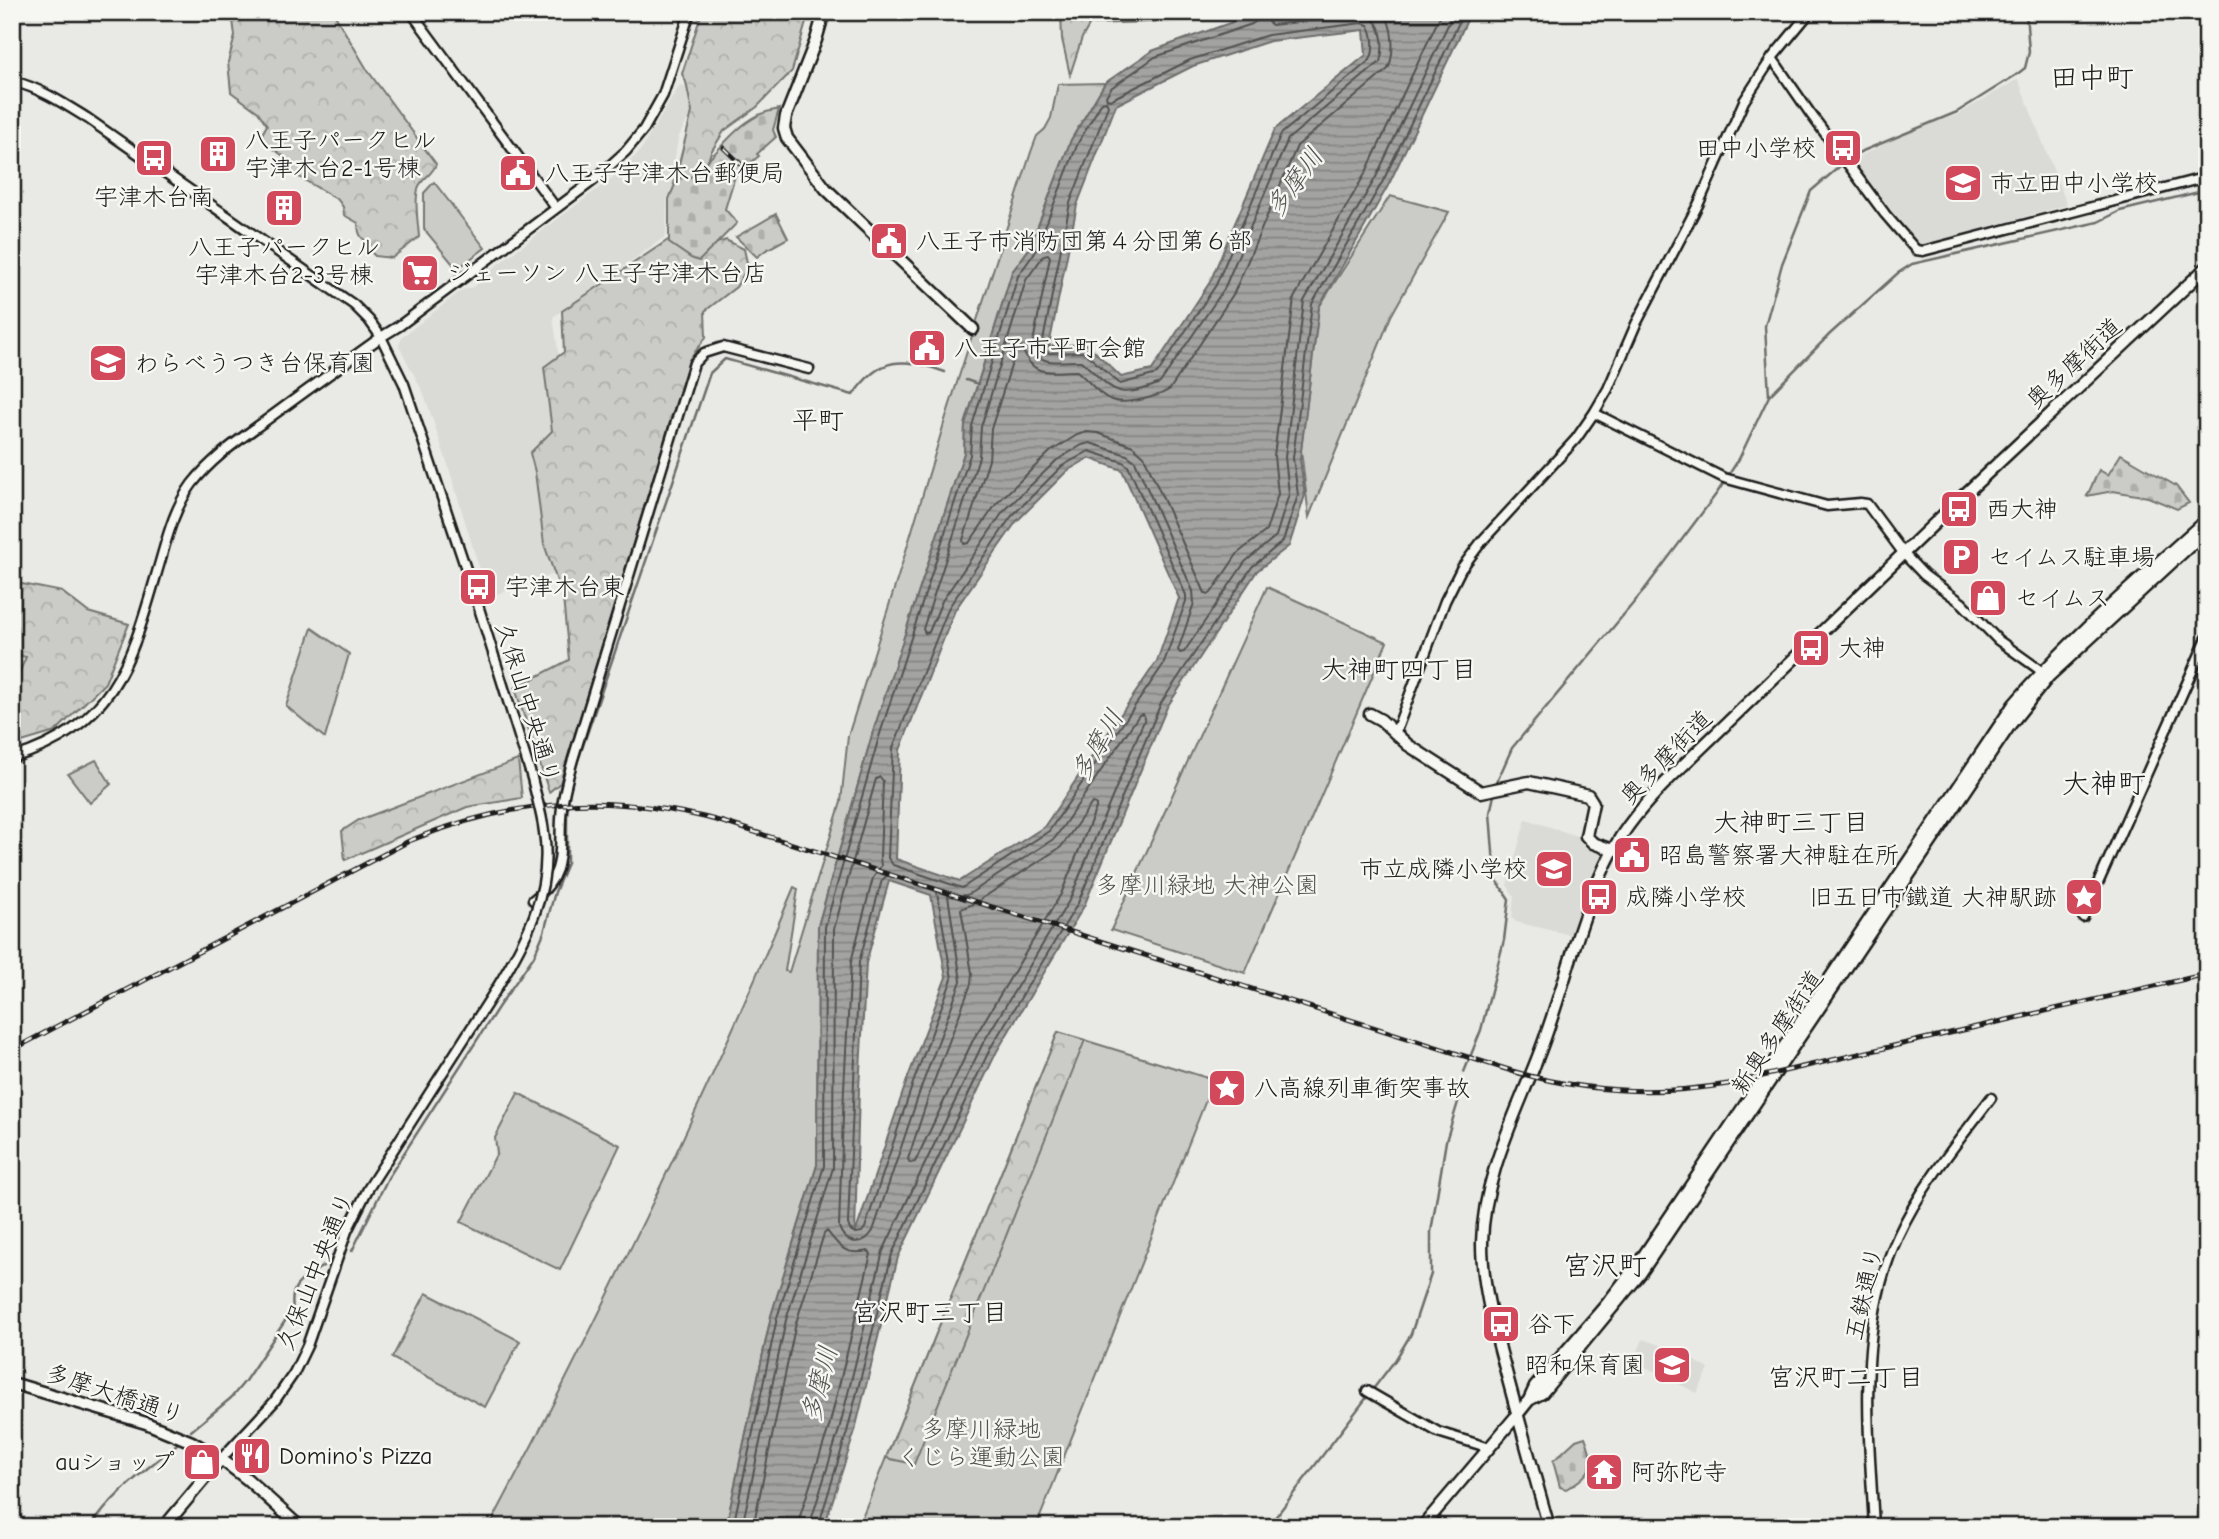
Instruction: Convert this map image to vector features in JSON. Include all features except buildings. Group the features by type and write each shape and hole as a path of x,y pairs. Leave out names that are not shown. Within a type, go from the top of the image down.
{"main road":[{"path":"824,12 786,116 784,128 787,138 826,189 973,329"},
{"name":"奥多摩街道","path":"1549,1527 1485,1288 1482,1244 1485,1205 1503,1145 1542,1046 1590,903 1612,850 1658,789 1962,497 2207,267"},
{"path":"2046,674 2080,634 2207,519"},
{"path":"2046,674 2207,530"},
{"name":"新奥多摩街道","path":"1422,1527 1529,1400 1542,1393 1634,1284 1998,741 2046,674"},
{"path":"1370,714 1381,720 1408,745 1479,791 1530,782 1588,795 1593,803 1586,835 1593,843 1612,850"},
{"name":"多摩大橋通り","path":"12,1383 163,1429 192,1442 221,1460 268,1497 300,1527"},
{"path":"164,1527 221,1460"},
{"path":"1729,1527 1782,1527"}],"street":[{"path":"411,12 556,208"},
{"path":"12,758 69,733 94,712 115,685 133,650 175,513 202,471 231,446 399,326 611,166 644,129 667,85 690,12"},
{"path":"1395,734 1445,601 1461,569 1482,541 1576,439 1594,413 1608,389 1636,324 1699,203 1739,110 1772,58 1810,12"},
{"path":"1772,58 1911,247 1920,251 2207,177"},
{"name":"久保山中央通り","path":"12,81 55,97 312,274 354,304 369,320 391,354 407,394 481,614 532,778 544,832 546,867 543,886 525,941 368,1189 347,1231 307,1346 294,1373 274,1402 221,1460"},
{"path":"533,900 546,891 559,867 562,808 573,759 694,363 704,353 723,347 808,369"},
{"path":"1594,413 1727,479 1827,506 1865,503 1904,554 1924,575 1962,603 1998,640 2046,674"},
{"path":"2083,916 2207,638"},
{"name":"五鉄通り","path":"1874,1527 1868,1372 1872,1326 1879,1290 1897,1239 1916,1202 1991,1097"},
{"path":"1370,1393 1437,1432 1490,1448"}],"shaded area":[{"name":"市立田中小学校","path":"2018,79 2067,205 1924,245 1919,244 1851,161 1907,132 1957,115"},
{"path":"680,85 686,88 692,112 678,138 672,175 674,184 667,199 666,236 553,317 559,358 544,367 563,571 488,597 424,394 399,346 402,337 462,290 473,287 493,268 616,175 640,151"},
{"name":"市立成隣小学校","path":"1526,819 1580,837 1581,844 1605,853 1585,895 1571,935 1516,922 1512,918 1514,896 1507,885"},
{"name":"昭和保育園","path":"1643,1339 1681,1353 1709,1369 1697,1393 1634,1361"}],"green space":[{"path":"232,12 333,12 368,71 436,164 419,186 419,237 392,258 375,256 367,248 370,244 361,236 358,223 344,215 338,200 291,172 286,158 264,142 262,134 267,125 258,112 231,92 228,62 235,36"},
{"path":"702,12 809,12 792,71 757,107 724,131 711,152 701,182 674,184 692,112 682,74"},
{"path":"1061,12 1223,12 1179,21 1090,24 1082,38 1070,75 1062,39"},
{"path":"1105,83 1071,140 1029,249 1012,272 965,425 964,453 872,735 818,926 817,1165 771,1316 726,1527 489,1527 649,1210 724,1050 794,887 798,889 785,971 789,972 841,802 848,736 1031,152 1037,136 1051,118 1058,84"},
{"path":"779,109 773,130 776,137 735,176 725,209 737,223 699,261 669,243 669,199 678,177 688,179 747,122"},
{"path":"434,182 485,248 457,269 424,229 424,193"},
{"path":"1390,196 1449,212 1391,316 1309,517 1301,450 1319,307"},
{"path":"776,214 788,238 757,257 736,237"},
{"path":"671,238 699,249 726,240 744,249 748,267 736,287 705,311 706,337 689,360 560,783 549,792 515,688 569,660 563,598 544,544 530,453 552,431 544,367 564,352 562,311"},
{"path":"2121,454 2176,486 2189,503 2177,509 2148,497 2113,491 2087,496 2099,470 2108,475"},
{"path":"12,582 62,592 88,612 129,624 105,683 55,732 12,745 12,680 16,680 26,657 12,654"},
{"name":"多摩川緑地 大神公園","path":"1267,587 1387,642 1245,973 1111,930"},
{"path":"312,628 349,654 325,738 286,706"},
{"path":"96,760 111,784 90,803 68,774"},
{"path":"518,760 522,798 467,807 345,860 342,831 359,820"},
{"name":"多摩川緑地 くじら運動公園","path":"1058,1032 1214,1080 1036,1527 858,1527"},
{"path":"1058,1032 1085,1040 914,1464 886,1458"},
{"path":"518,1093 620,1145 560,1270 461,1222 497,1153 495,1138"},
{"path":"426,1293 520,1341 485,1407 392,1358"},
{"path":"1585,1437 1591,1455 1589,1469 1581,1479 1566,1489 1560,1487 1553,1461 1576,1440"}],"water":[{"name":"多摩川","path":"1260,12 1471,12 1389,184 1319,307 1300,459 1305,495 1289,546 1257,571 1167,707 1084,906 997,1051 898,1257 854,1434 824,1527 726,1527 771,1316 817,1165 818,926 872,735 964,453 965,425 1012,272 1029,249 1071,140 1105,83 1152,51","holes":["1364,30 1366,55 1275,129 1210,282 1152,370 1121,377 1087,344 1049,346 1077,205 1116,105 1193,66 1270,41","1089,458 1122,470 1179,598 1157,661 1044,827 960,881 896,859 900,750 955,610 1016,522 1067,471","889,881 931,895 946,977 907,1080 855,1234 866,963"]}],"waterway":[{"path":"1769,396 1765,326 1782,264 1811,191 1853,155 1957,112 2025,68 2029,52 2026,12"},
{"path":"1496,784 1512,748 1641,594 1717,493 1739,459 1769,396 1830,334 1898,273 1912,264 2098,222 2120,211 2207,190"},
{"path":"352,1251 388,1178 534,956 544,932 555,892 567,863 567,817 575,769 710,373 725,359 853,395 873,373 893,363 916,364 945,372"},
{"path":"966,380 978,384"},
{"path":"1464,1072 1481,1030 1504,940 1509,899 1495,878 1490,813 1495,791"},
{"path":"1268,1527 1396,1359 1411,1334 1431,1274 1431,1232 1446,1141 1463,1086"},
{"path":"191,1431 231,1398 245,1381 293,1309 292,1300 296,1287 304,1278 323,1266"},
{"path":"91,1527 120,1493 177,1444"}],"railway":[{"path":"724,148 748,171"},
{"path":"12,1050 409,841 487,816 564,804 642,806 723,822 1512,1071 1593,1088 1647,1091 1728,1084 2207,974"}],"place":[{"name":"田中小学校","path":"1843,148"},
{"name":"八王子パークヒル 宇津木台2-1号棟","path":"218,154"},
{"name":"宇津木台南","path":"154,158"},
{"name":"八王子宇津木台郵便局","path":"518,173"},
{"name":"市立田中小学校","path":"1963,183"},
{"name":"八王子パークヒル 宇津木台2-3号棟","path":"284,208"},
{"name":"八王子市消防団第４分団第６部","path":"889,241"},
{"name":"ジェーソン 八王子宇津木台店","path":"420,273"},
{"name":"八王子市平町会館","path":"927,348"},
{"name":"わらべうつき台保育園","path":"108,363"},
{"name":"西大神","path":"1959,509"},
{"name":"セイムス駐車場","path":"1961,557"},
{"name":"宇津木台東","path":"478,587"},
{"name":"セイムス","path":"1988,598"},
{"name":"大神","path":"1811,648"},
{"name":"昭島警察署大神駐在所","path":"1632,855"},
{"name":"市立成隣小学校","path":"1554,869"},
{"name":"成隣小学校","path":"1599,897"},
{"name":"旧五日市鐵道 大神駅跡","path":"2084,897"},
{"name":"八高線列車衝突事故","path":"1227,1088"},
{"name":"谷下","path":"1501,1324"},
{"name":"昭和保育園","path":"1672,1365"},
{"name":"Domino's Pizza","path":"252,1456"},
{"name":"auショップ","path":"202,1462"},
{"name":"阿弥陀寺","path":"1604,1472"}],"district":[{"name":"田中町","path":"2092,77"},
{"name":"平町","path":"818,420"},
{"name":"大神町四丁目","path":"1399,669"},
{"name":"大神町","path":"2104,783"},
{"name":"大神町三丁目","path":"1791,822"},
{"name":"宮沢町","path":"1605,1265"},
{"name":"宮沢町三丁目","path":"930,1312"},
{"name":"宮沢町二丁目","path":"1846,1377"}]}
